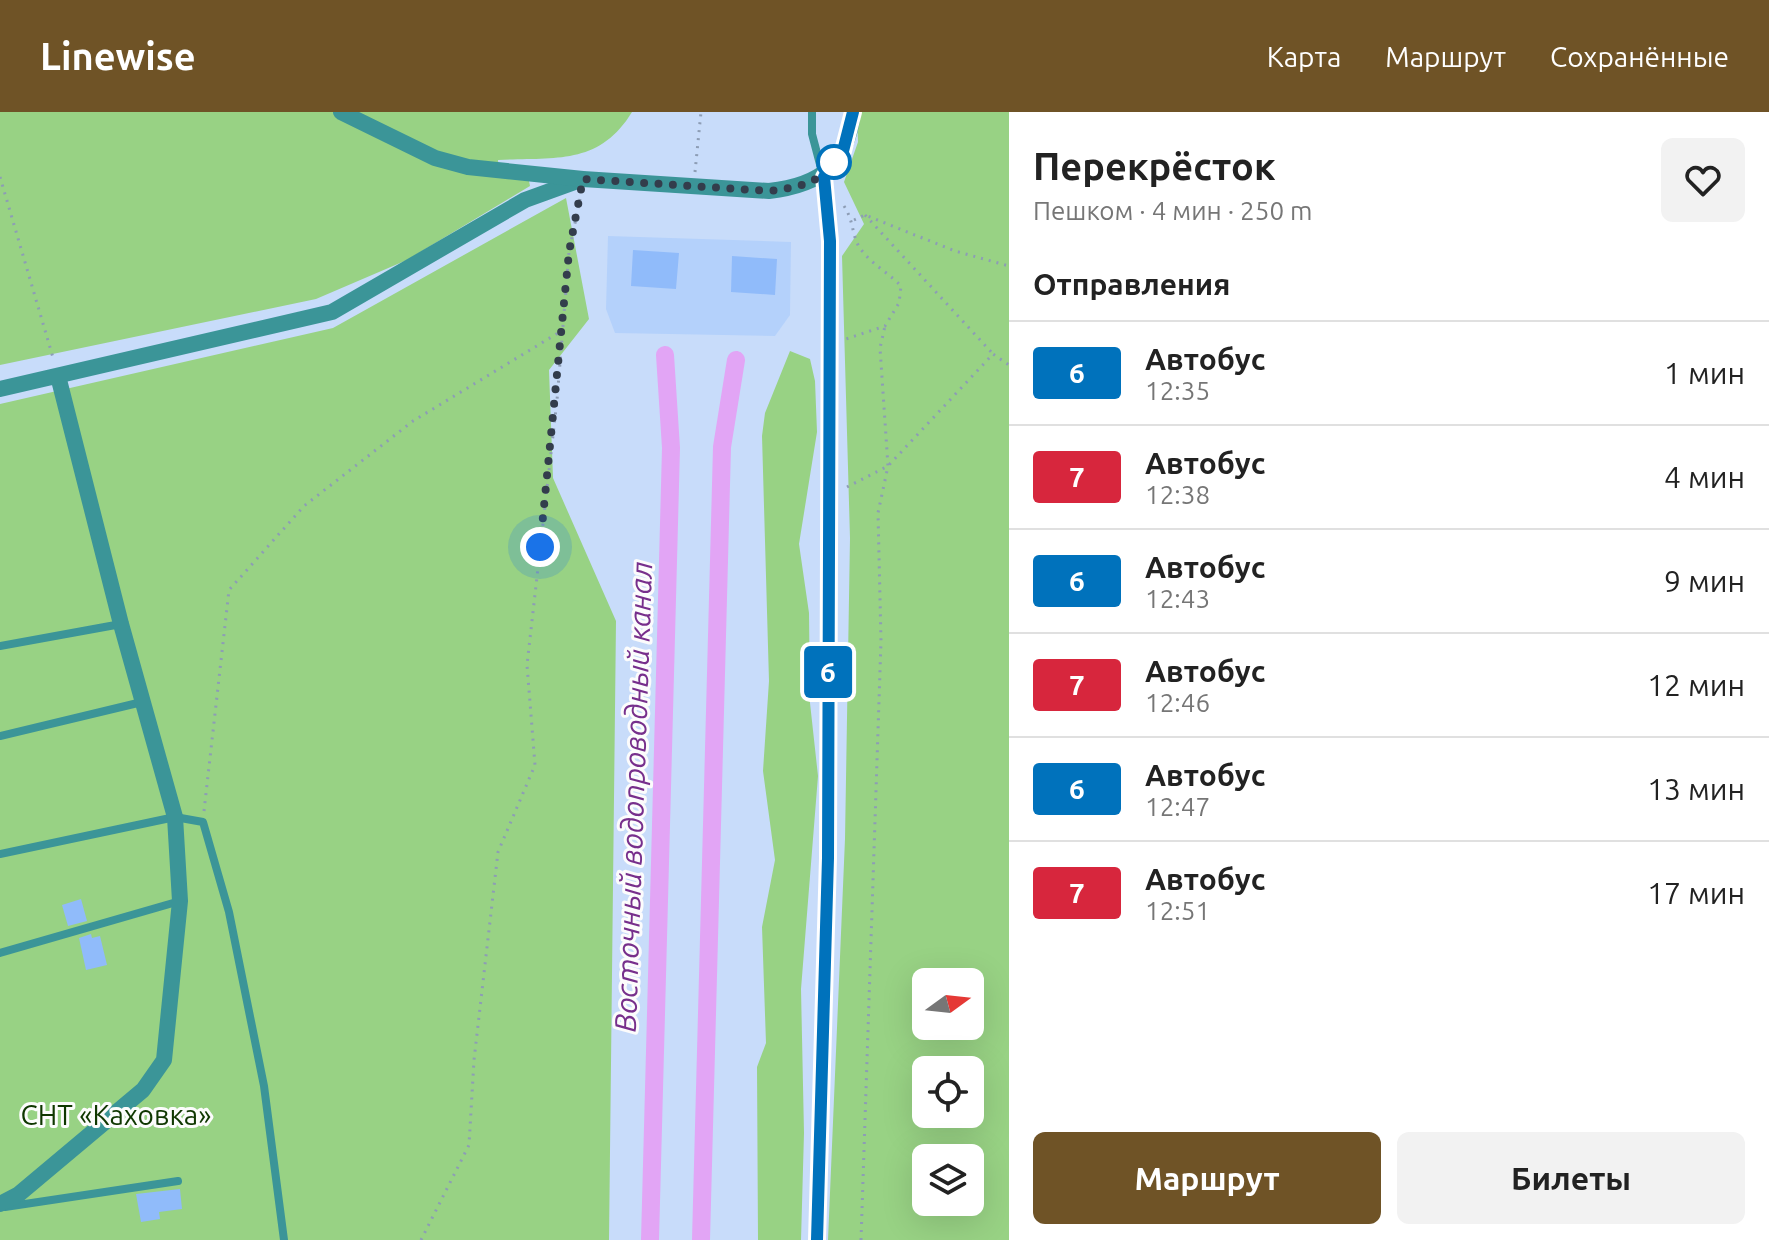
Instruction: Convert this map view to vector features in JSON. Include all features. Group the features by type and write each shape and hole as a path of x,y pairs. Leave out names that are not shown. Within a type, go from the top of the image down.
{"street":[{"path":"341,112 446,161 468,167 583,179 769,191 793,188 824,177 843,151 853,112"},
{"path":"817,1240 828,858 830,241 824,177"},
{"path":"0,389 332,312 525,200 583,179"},
{"path":"0,1206 19,1194 143,1090 164,1060 180,901 175,817 121,624 58,376"}],"lane":[{"path":"812,112 812,134 824,177"},
{"path":"0,646 121,624"},
{"path":"0,736 142,702"},
{"path":"0,854 175,817 203,822 229,912 261,1071 284,1240"},
{"path":"0,953 180,901"},
{"path":"0,1206 178,1181"}],"path":[{"path":"694,185 701,112"},
{"path":"0,177 58,376"},
{"path":"824,177 854,220 855,237 862,252 901,286 899,303 885,326 880,348 888,466 878,513 881,656 861,1240"},
{"path":"421,1240 469,1145 474,1060 498,852 535,765 527,665 569,252 583,179"},
{"path":"854,220 865,215 955,251 1009,266"},
{"path":"865,215 993,354 1009,365"},
{"path":"829,344 885,326"},
{"path":"203,822 229,590 304,506 401,430 563,330"},
{"path":"829,503 854,481 888,466 993,354"}],"shaded area":[{"path":"608,236 791,242 790,315 775,336 615,333 606,309"}],"green space":[{"path":"0,112 632,112 605,142 590,150 557,158 498,160 499,173 528,176 530,186 407,260 316,299 0,365"},
{"path":"857,112 1009,112 1009,1240 828,1240 845,839 850,538 842,256 864,224 844,182 858,142"},
{"name":"СНТ «Каховка»","path":"566,198 589,319 549,370 553,478 616,621 609,1240 0,1240 0,404 333,328"},
{"path":"790,351 810,359 815,381 817,432 799,544 809,613 810,703 818,776 801,989 804,1133 801,1240 758,1240 757,1067 766,1043 762,927 775,860 763,771 769,681 762,436 765,413"}],"building":[{"path":"633,250 679,253 676,289 631,286"},
{"path":"732,256 777,259 775,295 731,292"},
{"path":"81,899 87,921 68,926 62,905"},
{"path":"91,934 92,938 100,936 107,965 86,970 79,938"},
{"path":"180,1189 182,1209 159,1212 160,1219 141,1222 136,1194"}],"waterway":[{"name":"Восточный водопроводный канал","path":"650,1240 671,448 665,355"},
{"name":"Восточный водопроводный канал","path":"701,1240 722,447 736,360"}],"bus line":[{"name":"6","path":"817,1240 828,858 830,241 824,177 843,151 851,130 853,112"}],"route":[{"path":"540,547 557,400 569,252 583,179 769,191 793,188 824,177 834,162"}]}
